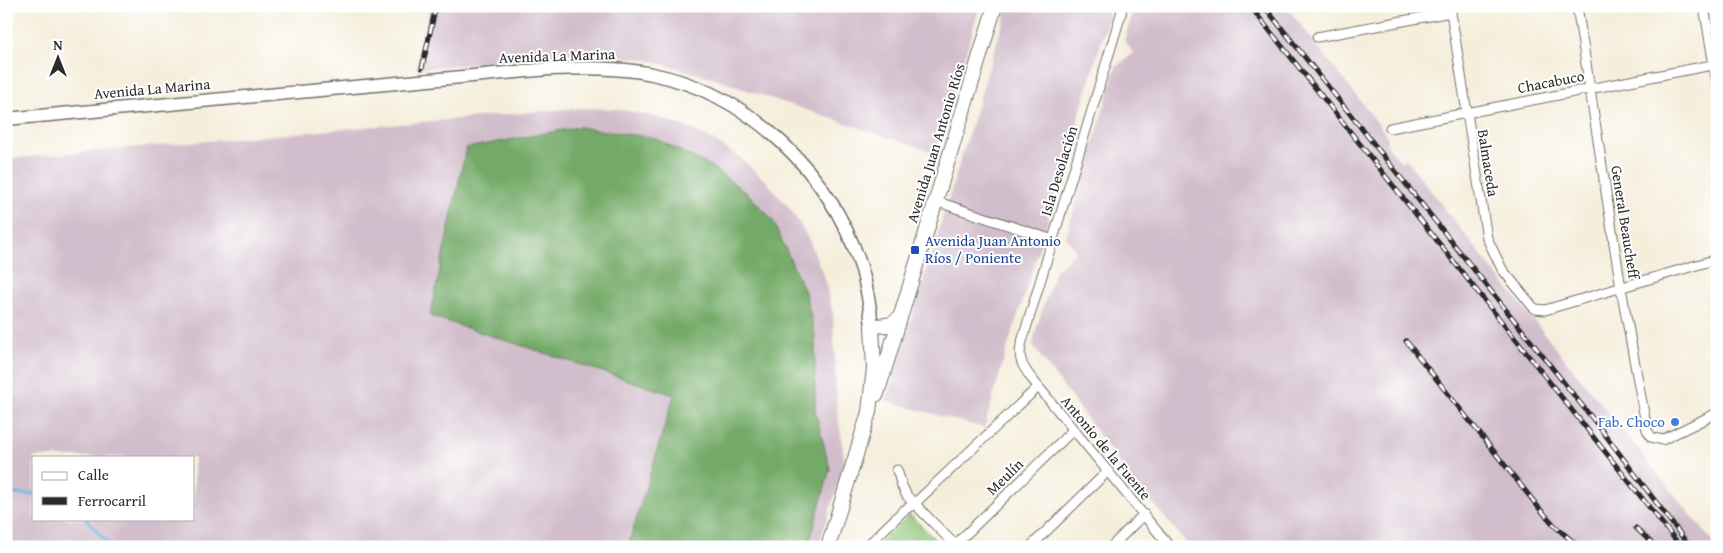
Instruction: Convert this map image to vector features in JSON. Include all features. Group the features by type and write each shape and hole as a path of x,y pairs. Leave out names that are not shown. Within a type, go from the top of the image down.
{"main road":[{"name":"Avenida Juan Antonio Ríos","path":"866,425 879,389 995,6"},
{"name":"Avenida La Marina","path":"6,119 549,69 604,68 653,74 699,89 739,110 775,136 805,167 831,201 851,241 866,284 872,326 873,385 866,425"},
{"path":"872,326 892,324 898,321 901,315"},
{"path":"828,547 866,425"}],"street":[{"name":"General Beaucheff","path":"1577,6 1622,288 1647,430 1654,439 1665,438 1717,413"},
{"path":"1704,6 1717,84"},
{"path":"1317,37 1450,9"},
{"name":"Balmaceda","path":"1450,9 1487,238 1502,269 1536,309 1545,310 1622,288"},
{"name":"Isla Desolación","path":"1022,365 1019,356 1021,345 1121,10"},
{"name":"Chacabuco","path":"1390,128 1715,64"},
{"path":"935,201 1053,240"},
{"path":"1622,288 1717,258"},
{"name":"Antonio de la Fuente","path":"1022,365 1170,547"},
{"path":"866,547 1038,387"},
{"name":"Meulín","path":"956,546 1073,430"},
{"path":"897,470 904,492 956,546"},
{"path":"1030,547 1108,471"},
{"path":"1111,547 1144,514"}],"shaded area":[{"path":"430,6 980,6 935,153 702,75 648,60 593,53 416,69"},
{"path":"1008,6 1103,6 1109,16 984,428 886,401"},
{"path":"1129,6 1286,6 1376,121 1388,138 1386,143 1401,162 1406,159 1484,259 1717,547 1190,547 1131,478 1033,346 1037,326 1055,271 1076,251 1066,237 1116,67 1133,53 1124,40 1133,12"},
{"path":"579,108 616,109 653,116 689,128 738,156 766,181 791,210 810,242 824,277 833,314 837,409 845,463 818,547 6,547 6,159"}],"green space":[{"path":"579,127 654,138 709,165 748,194 772,219 805,292 815,335 815,410 830,469 808,547 628,547 674,395 430,316 466,148"},
{"path":"910,515 943,547 874,547"}],"waterway":[{"path":"6,494 32,494"},
{"path":"87,520 111,547"}],"railway":[{"path":"422,68 436,6"},
{"path":"1250,6 1681,547"},
{"path":"1264,6 1600,428 1690,547"},
{"path":"1406,341 1539,508 1556,527 1579,547"},
{"path":"1636,528 1656,547"}],"place":[{"name":"Avenida Juan Antonio Ríos / Poniente","path":"915,250"},
{"name":"Fab. Choco","path":"1675,422"}]}
